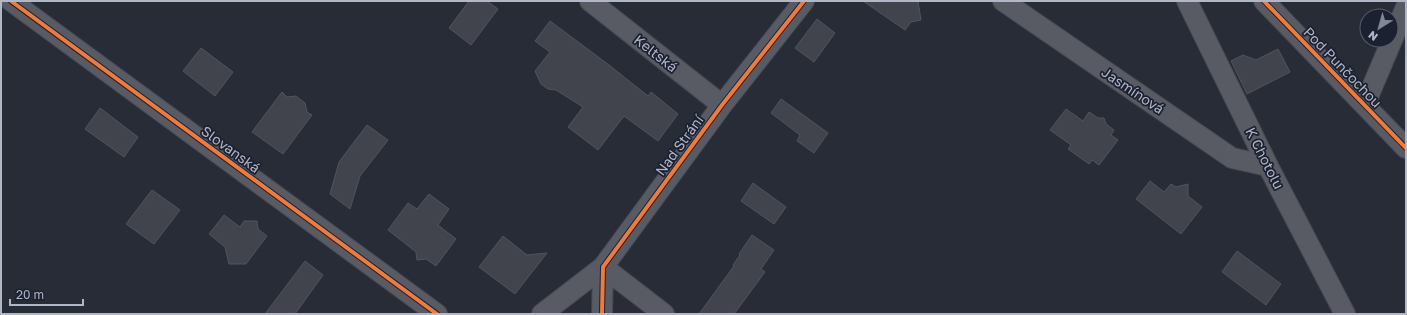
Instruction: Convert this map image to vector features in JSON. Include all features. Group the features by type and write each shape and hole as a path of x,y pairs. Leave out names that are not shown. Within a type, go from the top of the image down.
{"street":[{"name":"Slovanská","path":"11,1 438,314"},
{"name":"Keltská","path":"590,1 722,105"},
{"name":"Nad Strání","path":"603,267 722,105 804,1"},
{"name":"Jasmínová","path":"1003,1 1232,158 1268,166"},
{"name":"K Chotolu","path":"1187,1 1268,166 1345,314"},
{"name":"Pod Punčochou","path":"1264,1 1406,148"},
{"path":"1365,104 1406,6"},
{"path":"542,314 603,267"},
{"path":"602,314 603,267"},
{"path":"603,267 664,314"}],"building":[{"path":"469,1 487,1 498,9 471,45 449,28"},
{"path":"863,1 918,1 921,20 911,22 905,30"},
{"path":"817,19 835,33 814,62 795,48"},
{"path":"550,21 648,96 651,92 678,114 658,141 624,116 598,150 568,127 583,107 556,90 548,89 541,84 535,71 550,52 535,41"},
{"path":"201,48 233,72 215,96 183,71"},
{"path":"1278,49 1290,72 1247,94 1231,61 1243,55 1256,60"},
{"path":"282,92 287,97 296,96 305,103 307,112 312,115 283,154 252,132"},
{"path":"781,99 828,133 814,153 797,141 800,135 771,113"},
{"path":"100,108 138,137 124,157 85,129"},
{"path":"1066,109 1083,121 1089,112 1098,118 1104,118 1106,124 1114,130 1111,135 1118,140 1099,165 1092,160 1089,164 1068,149 1071,145 1050,130"},
{"path":"367,125 388,140 360,176 350,209 330,194 339,162"},
{"path":"1150,181 1164,192 1171,184 1176,187 1188,184 1188,196 1202,207 1181,234 1136,199"},
{"path":"753,183 786,207 774,224 741,201"},
{"path":"152,190 180,210 154,244 126,224"},
{"path":"429,194 449,209 438,225 456,239 436,266 426,259 417,260 416,252 388,230 408,203 417,209"},
{"path":"224,215 240,227 244,221 257,221 258,229 267,236 246,264 229,264 225,247 209,234"},
{"path":"752,235 774,250 761,269 765,272 734,314 699,314 734,266 733,265 740,255 739,254"},
{"path":"503,236 527,255 547,253 515,294 479,267"},
{"path":"1237,251 1281,284 1266,305 1222,272"},
{"path":"305,261 323,275 295,314 265,314"}],"cycle path":[{"path":"11,1 437,314"},
{"path":"602,314 603,267 722,105 804,1"},
{"path":"1264,1 1406,148"}]}
